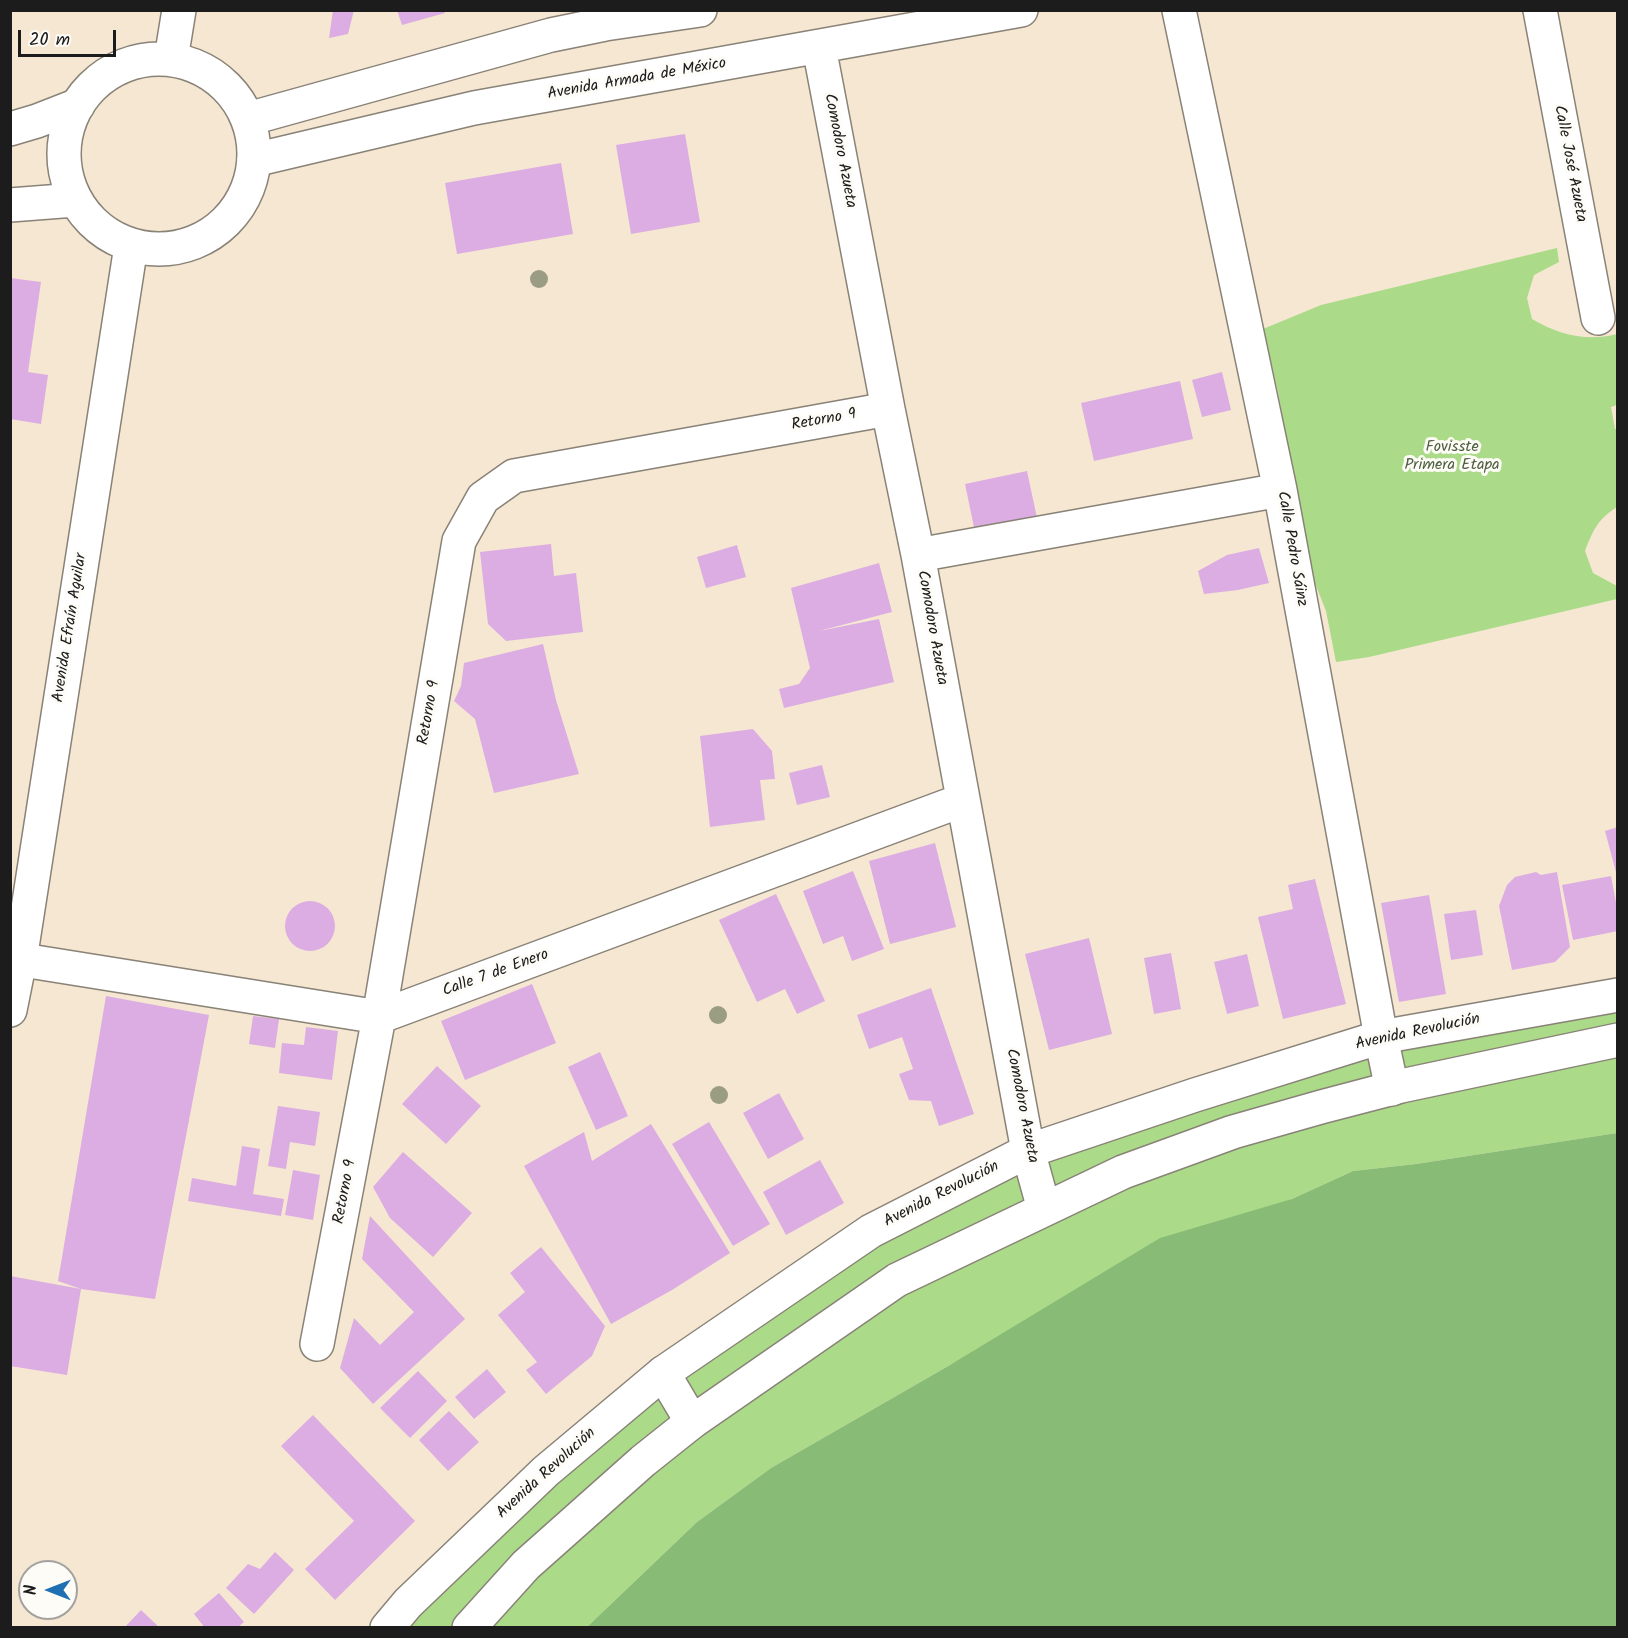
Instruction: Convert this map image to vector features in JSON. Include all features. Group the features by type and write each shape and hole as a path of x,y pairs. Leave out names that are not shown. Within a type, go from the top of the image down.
{"street":[{"path":"171,59 179,10"},
{"path":"248,119 553,23 700,10"},
{"name":"Avenida Armada de México","path":"254,160 474,108 1021,10"},
{"name":"Calle Pedro Sáinz","path":"1179,10 1280,490 1392,1089"},
{"name":"Calle José Azueta","path":"1540,10 1598,318"},
{"name":"Comodoro Azueta","path":"819,47 918,555 1028,1151 1044,1209"},
{"path":"171,59 203,69 230,90 248,119 254,160 246,194 227,222 198,242 187,245 165,250 130,246 99,229 75,200 65,169 66,135 78,105 95,84 118,68 144,60 171,59"},
{"path":"10,129 78,105"},
{"path":"10,205 75,200"},
{"name":"Avenida Efraín Aguilar","path":"10,1010 15,959 130,246"},
{"name":"Retorno 9","path":"317,1344 379,1017 459,541 483,498 514,476 888,409"},
{"path":"918,555 1280,490"},
{"name":"Calle 7 de Enero","path":"15,959 379,1017 963,800"},
{"name":"Avenida Revolución","path":"387,1628 408,1603 546,1471 663,1373 871,1231 1028,1151 1195,1095 1381,1037 1617,995"},
{"path":"470,1628 526,1565 643,1461 692,1422 897,1280 1123,1172 1233,1132 1392,1089 1617,1040"},
{"path":"663,1373 692,1422"}],"green space":[{"name":"Fovisste Primera Etapa","path":"1557,248 1559,262 1534,275 1527,298 1532,319 1573,336 1595,337 1617,334 1617,405 1611,407 1615,429 1617,429 1617,507 1597,526 1585,551 1593,573 1617,586 1617,599 1369,657 1336,662 1326,611 1311,573 1278,392 1263,329 1321,305"},
{"path":"1617,991 1617,1133 1416,1164 1353,1171 1292,1199 950,1365 771,1468 697,1522 587,1627 383,1628 812,1250 1266,1064"},
{"path":"1617,1133 1617,1627 587,1627 697,1522 771,1468 950,1365 1160,1238 1292,1199 1353,1171 1416,1164"}],"building":[{"path":"333,10 354,10 348,34 329,38"},
{"path":"397,10 444,10 445,13 402,25"},
{"path":"685,134 700,222 631,234 616,145"},
{"path":"561,163 573,234 457,254 445,183"},
{"path":"10,278 41,282 28,372 48,375 41,424 10,419"},
{"path":"1222,372 1231,410 1202,417 1192,380"},
{"path":"1180,381 1193,439 1094,461 1081,403"},
{"path":"1027,471 1037,518 975,532 965,484"},
{"path":"551,544 554,576 576,573 583,632 506,641 488,624 480,552"},
{"path":"737,545 746,577 706,588 697,557"},
{"path":"1259,548 1269,583 1204,594 1198,571 1227,555"},
{"path":"879,563 892,612 819,631 879,619 894,682 784,708 779,689 799,684 810,668 791,588"},
{"path":"543,644 556,700 579,774 494,793 475,719 454,701 461,686 464,663"},
{"path":"753,729 772,751 775,779 760,780 765,820 710,827 700,736"},
{"path":"822,765 830,797 797,805 789,773"},
{"path":"1618,827 1618,876 1617,876 1605,831"},
{"path":"935,843 956,927 890,944 869,861"},
{"path":"853,871 884,949 852,961 843,936 823,944 803,891"},
{"path":"1536,872 1541,875 1557,872 1570,947 1555,962 1512,970 1499,906 1507,885 1515,877"},
{"path":"1611,876 1618,913 1618,931 1573,940 1562,885"},
{"path":"1315,879 1346,1004 1283,1019 1258,917 1293,909 1288,885"},
{"path":"776,894 825,1001 797,1014 785,989 757,1002 719,920"},
{"path":"1429,895 1446,994 1399,1002 1381,903"},
{"path":"305,901 315,901 328,908 335,921 335,931 328,944 315,951 305,951 296,947 289,940 285,931 285,921 289,912 296,905"},
{"path":"1476,910 1483,955 1451,960 1444,914"},
{"path":"1089,938 1112,1034 1049,1050 1025,954"},
{"path":"1171,953 1181,1009 1154,1014 1144,958"},
{"path":"1247,954 1259,1006 1227,1014 1214,962"},
{"path":"532,984 556,1043 465,1080 441,1021"},
{"path":"931,988 974,1114 939,1126 931,1101 909,1100 899,1074 913,1069 902,1037 869,1049 857,1015"},
{"path":"106,996 209,1015 155,1299 81,1289 58,1281"},
{"path":"253,1016 279,1019 275,1048 249,1044"},
{"path":"306,1027 338,1031 332,1080 279,1073 282,1043 304,1045"},
{"path":"600,1052 628,1116 596,1130 568,1067"},
{"path":"437,1066 481,1106 446,1144 402,1104"},
{"path":"779,1093 804,1139 768,1159 743,1113"},
{"path":"278,1106 320,1112 315,1146 290,1142 286,1169 268,1166"},
{"path":"709,1122 770,1224 733,1246 672,1144"},
{"path":"651,1124 730,1253 672,1290 611,1324 524,1166 584,1132 592,1161"},
{"path":"242,1146 260,1149 253,1194 284,1199 281,1216 188,1201 192,1178 236,1186"},
{"path":"403,1152 472,1213 433,1257 390,1218 373,1187"},
{"path":"820,1160 844,1203 786,1235 763,1192"},
{"path":"293,1170 320,1175 313,1220 285,1215"},
{"path":"370,1216 465,1319 373,1404 340,1368 354,1318 380,1345 414,1312 362,1259"},
{"path":"541,1247 605,1326 592,1356 546,1394 526,1370 537,1362 498,1315 525,1292 510,1273"},
{"path":"10,1276 81,1289 67,1375 10,1366"},
{"path":"487,1369 506,1392 474,1419 455,1397"},
{"path":"418,1371 447,1401 410,1438 380,1408"},
{"path":"449,1411 479,1442 448,1471 419,1440"},
{"path":"313,1415 415,1521 335,1600 305,1569 354,1521 281,1446"},
{"path":"275,1552 294,1570 254,1614 226,1588 248,1564 260,1569"},
{"path":"219,1593 244,1622 237,1628 205,1628 194,1614"},
{"path":"141,1610 160,1628 124,1628"}]}
